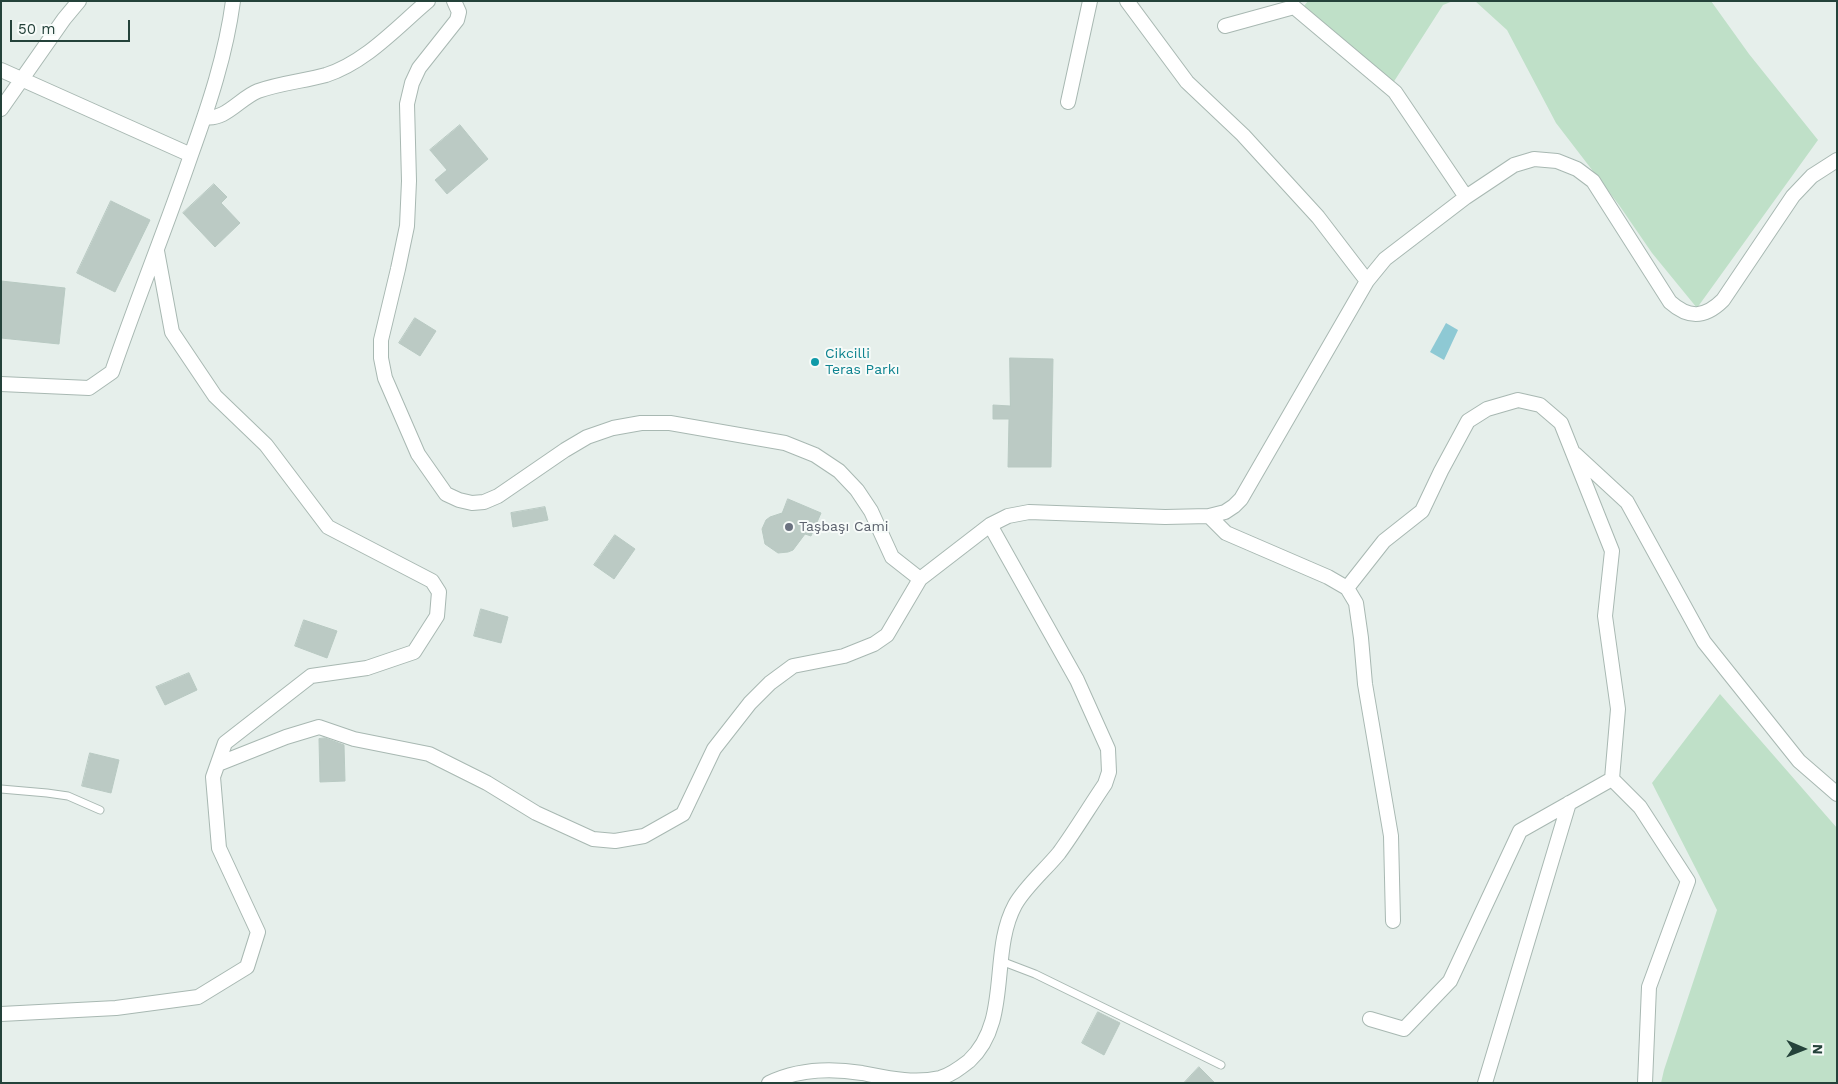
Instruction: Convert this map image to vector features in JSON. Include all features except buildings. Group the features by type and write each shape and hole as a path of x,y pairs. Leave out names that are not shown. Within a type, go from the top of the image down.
{"street":[{"path":"1,109 64,19 79,1"},
{"path":"1,384 89,388 112,372 205,117 219,70 233,1"},
{"path":"205,117 217,118 246,97 260,90 327,74 353,62 373,49 428,1"},
{"path":"454,1 459,12 457,20 419,68 412,83 408,104 409,181 407,226 381,340 381,358 385,378 418,454 446,494 472,503 484,502 498,496 565,450 587,438 613,428 641,423 670,423 785,443 815,455 839,471 857,490 871,511 892,557 920,579"},
{"path":"1068,102 1090,1"},
{"path":"1127,1 1187,82 1243,135 1318,217 1367,282"},
{"path":"1225,26 1294,7 1394,92 1466,197"},
{"path":"1,70 191,156"},
{"path":"218,764 286,737 319,727 354,739 429,754 487,783 536,812 594,839 615,841 644,836 682,814 714,749 750,703 770,683 793,666 844,656 874,644 887,635 920,579 990,525 1008,516 1029,512 1165,517 1209,516 1225,512 1234,506 1241,499 1367,282 1385,259 1466,197 1514,165 1534,159 1557,161 1577,168 1593,181 1670,302 1679,310 1690,314 1702,314 1714,309 1723,300 1793,196 1812,176 1837,160"},
{"path":"1,1014 116,1008 198,997 247,967 258,932 219,848 213,778 225,743 311,676 367,668 414,652 437,616 439,592 432,581 328,526 266,445 215,396 172,332 157,251"},
{"path":"1347,588 1384,541 1422,511 1468,421 1487,409 1518,400 1540,405 1561,423 1612,551 1605,616 1618,709 1612,779 1640,807 1688,881 1649,987 1645,1083"},
{"path":"1573,452 1627,502 1704,642 1799,761 1837,794"},
{"path":"1209,516 1226,533 1347,588 1356,603 1365,684 1391,836 1393,921"},
{"path":"769,1083 780,1077 805,1072 831,1070 907,1082 924,1082 943,1078 960,1068 977,1053 989,1032 996,1006 1008,921 1016,903 1059,852 1105,784 1109,772 1110,760 1108,749 1077,680 990,525"},
{"path":"1370,1019 1404,1029 1450,981 1520,831 1612,779"},
{"path":"1486,1083 1569,803"}],"lane":[{"path":"1,789 68,796 100,810"},
{"path":"1001,961 1035,974 1221,1065"}],"green space":[{"path":"1308,1 1453,1 1443,5 1393,83 1303,7"},
{"path":"1475,1 1711,1 1749,54 1818,140 1697,308 1652,253 1619,205 1556,123 1507,30"},
{"path":"1720,694 1837,828 1837,1083 1661,1083 1717,910 1652,783"}],"water":[{"path":"1446,323 1458,330 1444,360 1430,352"}],"place":[{"name":"Cikcilli Teras Parkı","path":"815,362"},
{"name":"Taşbaşı Cami","path":"789,527"}]}
